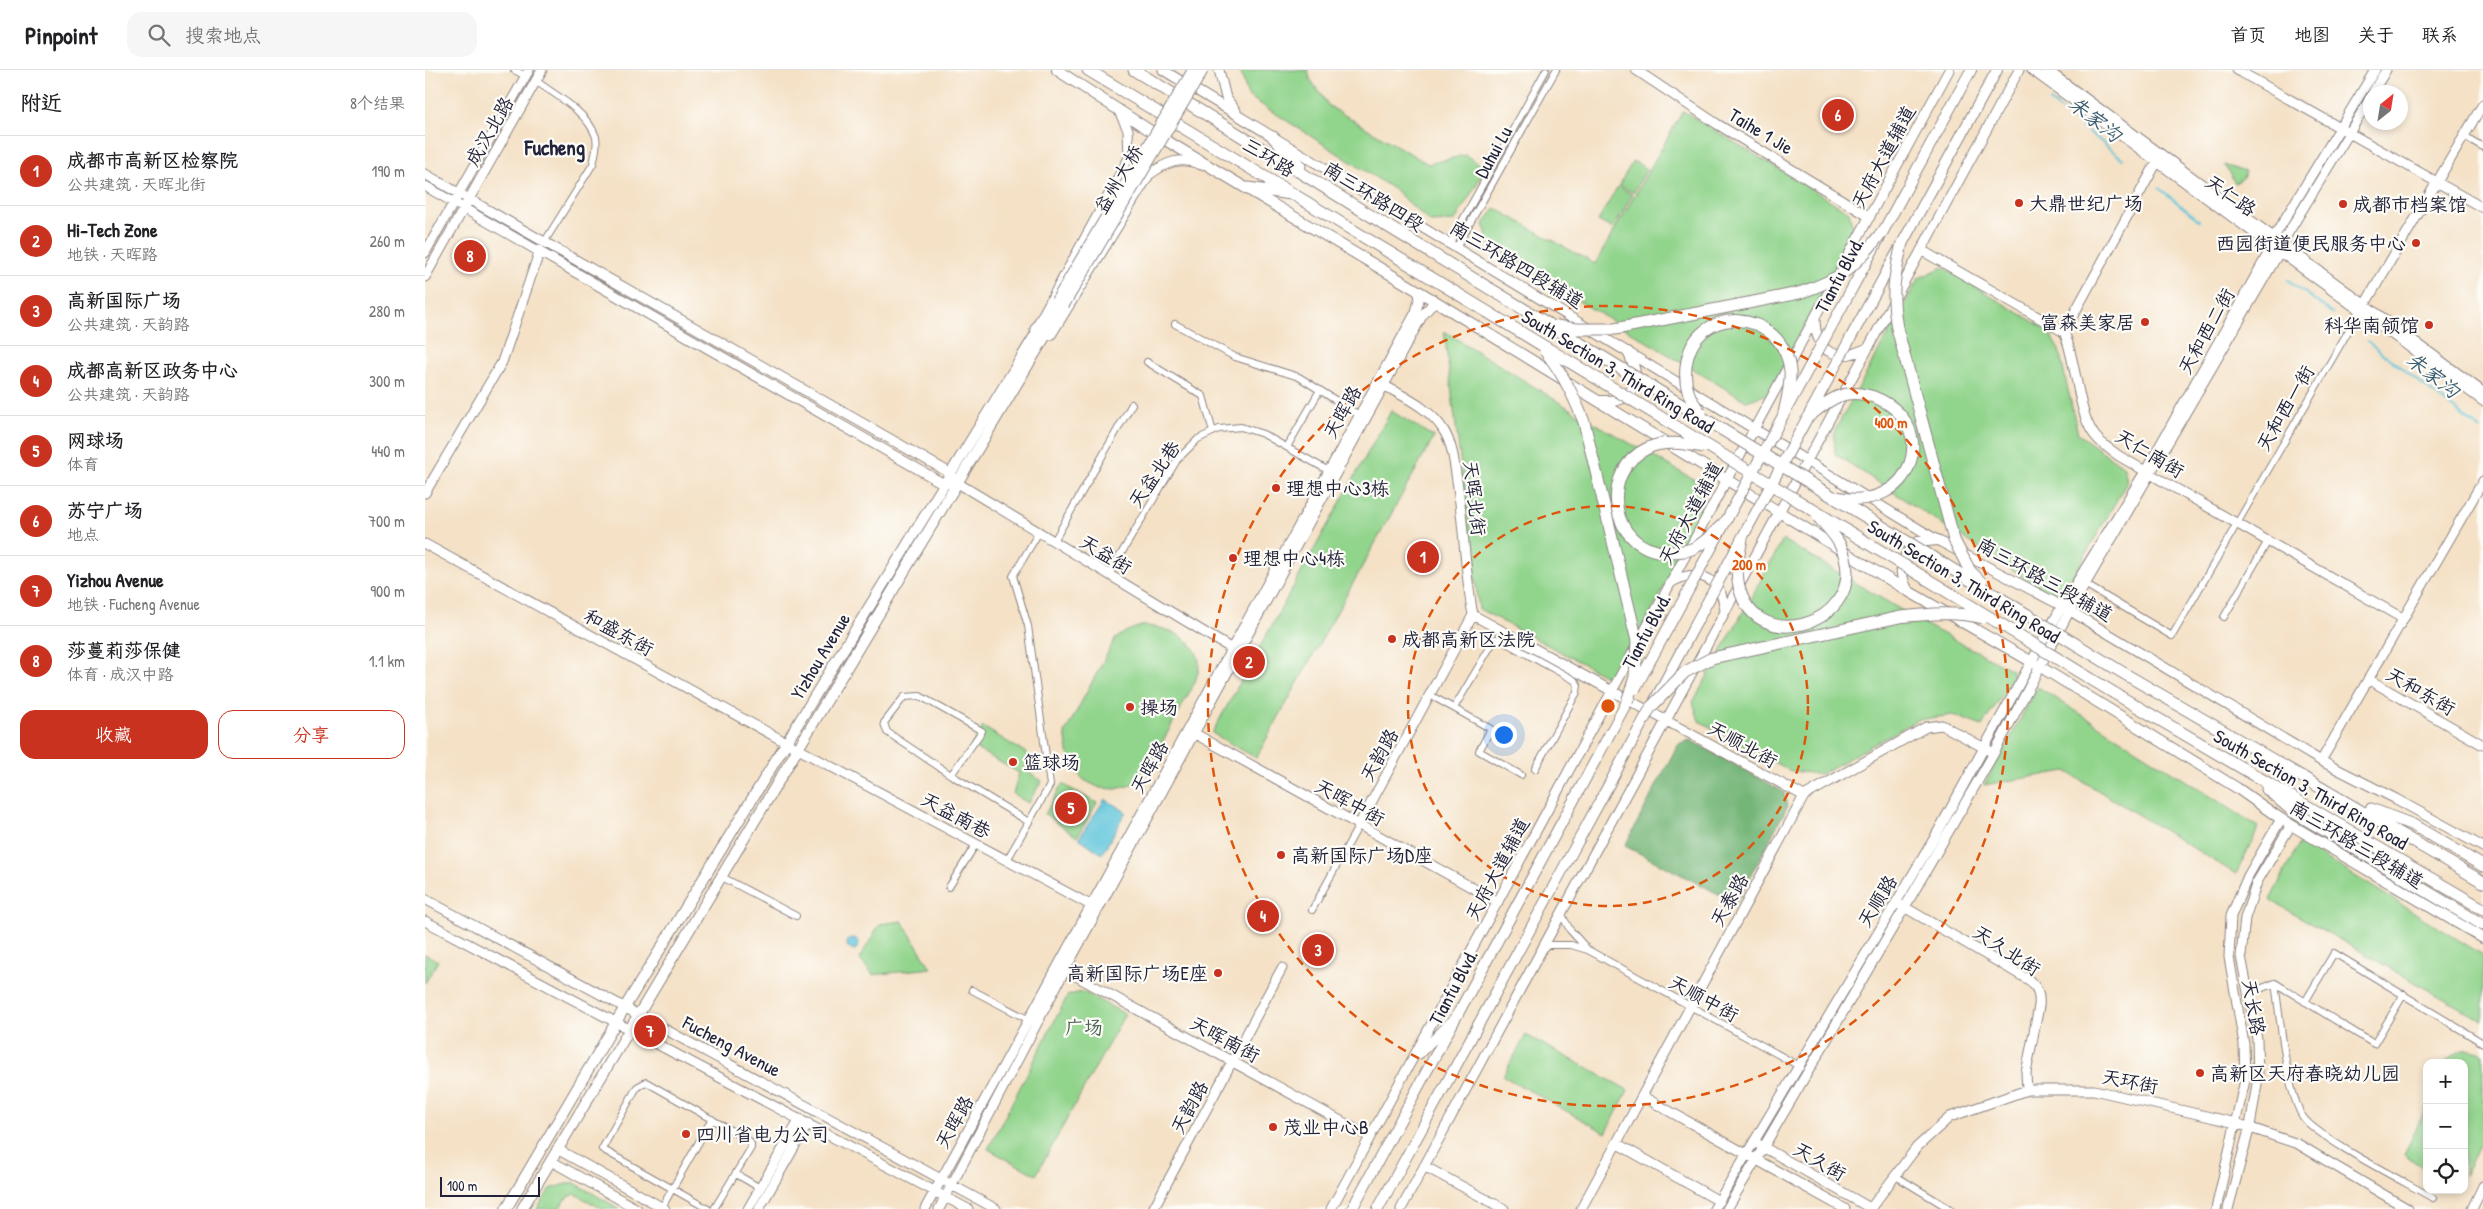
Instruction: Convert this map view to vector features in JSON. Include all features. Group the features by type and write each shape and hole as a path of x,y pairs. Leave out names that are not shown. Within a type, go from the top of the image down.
{"highway":[{"name":"三环路","path":"1088,70 1430,277"},
{"name":"南三环路四段","path":"1134,70 1441,259"},
{"path":"1273,137 1310,177"},
{"path":"1248,188 1297,195"},
{"path":"1549,325 1577,329 1615,329 1799,293 1825,285 1845,273 1861,260 1882,232"},
{"path":"1902,243 1893,280 1892,298 1897,328 1954,540 1970,571 1991,593"},
{"name":"South Section 3, Third Ring Road","path":"1441,259 2125,674 2338,796 2483,882"},
{"name":"South Section 3, Third Ring Road","path":"1430,277 2114,693 2483,909"},
{"path":"1709,422 1692,403 1687,393 1685,370 1687,357 1692,345 1701,333 1719,323 1740,319 1767,330 1778,340 1785,351 1790,369 1790,383 1784,413"},
{"path":"1540,344 1560,369 1574,396 1584,422 1634,624 1637,662 1627,702"},
{"path":"1808,417 1837,397 1855,393 1869,396 1884,401 1898,412 1908,427 1913,444 1911,462 1894,488 1881,495 1862,500 1830,495"},
{"path":"1712,448 1675,443 1649,448 1636,455 1621,474 1617,489 1616,506 1619,521 1631,537 1643,546 1659,552 1694,549 1725,522"},
{"path":"1742,539 1737,562 1738,580 1745,602 1757,615 1770,623 1790,627 1808,624 1825,614 1837,601 1844,587 1847,571 1845,558 1837,538 1810,508"},
{"path":"1651,707 1685,672 1712,658 1907,616 1967,614 1997,621"},
{"path":"2245,770 2294,812 2336,839 2483,925"},
{"path":"2338,796 2413,825 2483,866"},
{"path":"2463,870 2483,878"}],"main road":[{"path":"1057,70 1157,135 1417,290"},
{"name":"益州大桥","path":"1060,303 1193,70"},
{"name":"益州大桥","path":"1060,303 1203,70"},
{"name":"Tianfu Blvd.","path":"1352,1209 1971,70"},
{"path":"1378,1209 1997,70"},
{"name":"南三环路三段辅道","path":"1417,290 1908,591 2035,664 2237,788 2281,819 2483,938"},
{"name":"Yizhou Avenue","path":"506,1209 625,1007 950,473 1060,303"},
{"path":"1598,401 1613,402 1630,392 1635,385 1637,374 1628,352"},
{"name":"Yizhou Avenue","path":"522,1209 957,482 1029,353"},
{"path":"1908,591 1902,581 1900,569 1904,557 1919,542 1937,540"}],"street":[{"path":"514,70 528,73"},
{"name":"成汉北路","path":"425,277 542,70"},
{"name":"南三环路四段辅道","path":"1163,70 1775,441"},
{"path":"1219,70 1226,98 1239,116"},
{"name":"Duhui Lu","path":"1453,245 1546,70"},
{"name":"Duhui Lu","path":"1453,245 1556,70"},
{"name":"Taihe 1 Jie","path":"1636,70 1717,124 1870,217"},
{"name":"天府大道辅道","path":"1331,1209 1949,70"},
{"path":"1401,1209 2019,70"},
{"name":"天仁路","path":"2032,70 2483,392"},
{"name":"天仁路","path":"2047,70 2159,159"},
{"path":"2237,70 2483,208"},
{"name":"天和西二街","path":"2066,609 2149,472 2375,70"},
{"path":"2377,85 2386,70"},
{"name":"成汉北路","path":"425,253 528,73"},
{"path":"536,81 584,118 595,136 597,150 593,164 545,241"},
{"name":"天和西一街","path":"2083,582 2172,636 2483,104"},
{"path":"1029,353 1043,311 1129,158 1128,130 1118,108"},
{"name":"天和西二街","path":"2277,244 2363,110"},
{"path":"2464,136 2483,147"},
{"path":"1921,250 2064,332 2159,159"},
{"path":"1029,353 1059,324 1149,176 1157,169 1178,160 1191,161 1248,188"},
{"path":"425,174 950,473 957,482 944,484 425,186"},
{"path":"425,493 502,362 539,250"},
{"name":"天晖路","path":"939,1209 1033,1022 1381,383 1419,304 1420,296 1417,290"},
{"name":"天晖路","path":"1236,651 1359,415 1422,316 1435,301"},
{"name":"天仁路","path":"2363,307 2483,401"},
{"path":"1815,318 1817,339 1833,354 1855,355 1869,347"},
{"path":"1175,324 1235,357 1299,377 1359,415"},
{"name":"天仁南街","path":"2064,332 2070,346 2087,424 2103,445 2119,456 2402,618"},
{"path":"1147,362 1203,396 1213,432"},
{"name":"天晖北街","path":"1381,383 1425,410 1444,430 1449,442 1460,498 1466,569 1473,615"},
{"path":"1287,447 1320,390"},
{"path":"1055,541 1132,404"},
{"name":"天益北巷","path":"1109,574 1177,460 1198,439 1219,429 1241,427 1263,434 1329,471"},
{"name":"南三环路三段辅道","path":"1775,441 1937,540 2066,609 2321,761 2396,799 2483,847"},
{"path":"2321,761 2402,618 2483,481"},
{"name":"天益街","path":"957,482 1236,651"},
{"path":"1007,860 1050,785 1028,626 1013,576 1039,532"},
{"path":"2224,617 2268,541"},
{"name":"和盛东街","path":"425,544 798,749"},
{"path":"1671,582 1689,575 1704,577 1713,582 1721,591 1725,612"},
{"name":"天顺路","path":"1717,1205 2066,609"},
{"path":"1473,615 1613,689 1666,720"},
{"name":"天韵路","path":"1313,910 1473,615"},
{"path":"1455,708 1495,639 1499,639 1574,680 1578,686 1577,692 1535,768"},
{"name":"天顺路","path":"1729,1208 1755,1158 1905,907 1994,753 2035,664"},
{"name":"天和东街","path":"2368,679 2483,745"},
{"path":"1430,695 1491,729 1479,751 1521,775"},
{"path":"951,775 981,730 920,696 904,697 884,723 887,732 951,775 1029,822"},
{"name":"天顺北街","path":"1666,720 1804,796"},
{"path":"1804,796 1926,728 1942,725 1994,753"},
{"name":"天晖中街","path":"1191,732 1497,902"},
{"name":"天益南巷","path":"798,749 1095,908"},
{"name":"天泰路","path":"1581,1209 1804,796"},
{"name":"天长路","path":"2216,1209 2245,1080 2244,1044 2229,958 2231,916 2248,876 2281,819"},
{"name":"天长路","path":"2228,1209 2250,1126 2258,1078 2257,1039 2241,956 2245,918 2257,882 2291,825"},
{"path":"949,887 976,844"},
{"path":"722,877 796,916"},
{"name":"Fucheng Avenue","path":"425,899 996,1209"},
{"name":"天久北街","path":"1895,901 2029,980 2036,986 2040,1001 2026,1073 2027,1090"},
{"name":"天晖路","path":"925,1209 1065,970 1095,908"},
{"path":"1561,913 1570,930 1588,950"},
{"name":"Fucheng Avenue","path":"425,921 617,1021 968,1209"},
{"path":"1544,946 1571,945 1588,950"},
{"name":"天顺中街","path":"1588,950 1689,1008 1807,1070"},
{"path":"2305,1002 2334,953 2483,1043"},
{"name":"天韵路","path":"1153,1209 1282,968"},
{"name":"天晖南街","path":"1065,970 1370,1137"},
{"path":"2247,994 2275,983"},
{"path":"2275,983 2374,1044 2404,994"},
{"path":"2275,983 2293,1094 2304,1118 2327,1136 2433,1198"},
{"path":"972,990 1033,1022"},
{"path":"1411,1061 1457,1015"},
{"path":"708,1209 602,1149 637,1087 646,1082 712,1119 751,1144 736,1174 714,1209"},
{"name":"天环街","path":"1870,1209 1917,1147 1950,1117 2027,1090 2057,1088 2094,1090 2250,1126 2298,1144 2408,1209"},
{"name":"天久街","path":"1642,1096 1845,1209"},
{"path":"557,1149 663,1208 712,1119"},
{"path":"748,1209 800,1119"},
{"path":"759,1209 808,1123"},
{"name":"天久街","path":"1753,1142 1870,1209"},
{"path":"1616,1143 1717,1205 1729,1208"},
{"path":"551,1161 637,1209"},
{"path":"1424,1166 1504,1209"},
{"path":"736,1174 760,1188"},
{"path":"1894,1175 1951,1209"},
{"path":"2472,1209 2483,1186"}],"green space":[{"path":"1240,70 1308,70 1310,79 1329,106 1428,164 1465,155 1486,168 1455,221 1430,222 1395,190 1248,96"},
{"path":"1683,111 1849,212 1854,234 1768,394 1746,401 1577,300 1489,244 1484,224 1495,208 1595,264"},
{"path":"1633,161 1647,169 1633,193 1619,185"},
{"path":"2224,165 2245,172 2243,178 2235,183"},
{"path":"1618,186 1632,195 1613,229 1598,221"},
{"path":"1943,267 2047,330 2059,350 2078,434 2124,467 2127,482 2071,580 2056,599 1835,454 1834,432 1919,278"},
{"path":"1444,331 1575,412 1700,483 1701,510 1655,606 1610,678 1479,609"},
{"path":"1391,411 1434,437 1256,758 1212,733"},
{"path":"1783,540 1930,627 2012,670 2013,679 1982,726 1953,715 1917,720 1821,774 1791,771 1699,721 1693,702"},
{"name":"操场","path":"1141,626 1150,626 1170,631 1188,641 1198,657 1199,671 1195,682 1144,776 1131,785 1116,789 1100,788 1084,780 1075,770 1069,757 1065,733 1115,639 1127,631"},
{"path":"2038,687 2259,827 2236,874 2066,771 1984,785"},
{"name":"篮球场","path":"983,727 1031,756 1024,769 1042,781 1028,803 1013,794 1019,773 971,746"},
{"path":"1690,740 1784,792 1787,807 1736,903 1625,846 1678,744"},
{"path":"1062,784 1097,803 1077,837 1045,814"},
{"path":"2300,842 2483,955 2483,1021 2270,900"},
{"path":"902,921 931,968 873,975 859,959 880,924"},
{"path":"425,954 438,961 425,983"},
{"name":"广场","path":"1083,992 1125,1014 1036,1175 988,1149 1068,995"},
{"path":"1526,1035 1628,1090 1606,1133 1503,1076"},
{"path":"2467,1049 2483,1053 2483,1138 2468,1168 2468,1059 2450,1059 2455,1053"},
{"path":"2423,1115 2423,1167 2404,1155"},
{"path":"573,1182 620,1209 603,1209 575,1194 565,1199 559,1209 537,1209 550,1189"}],"water":[{"path":"1105,799 1126,812 1102,854 1079,838"},
{"path":"851,938 855,938 859,944 855,950 851,950 847,946 847,942"}],"waterway":[{"name":"朱家沟","path":"2050,101 2123,159"},
{"name":"朱家沟","path":"2159,188 2200,221"},
{"name":"朱家沟","path":"2288,280 2333,314"},
{"name":"朱家沟","path":"2367,341 2481,430"}],"place":[{"name":"苏宁广场","path":"1838,115"},
{"name":"大鼎世纪广场","path":"2019,203"},
{"name":"成都市档案馆","path":"2343,204"},
{"name":"西园街道便民服务中心","path":"2416,243"},
{"name":"莎蔓莉莎保健","path":"470,256"},
{"name":"富森美家居","path":"2145,322"},
{"name":"科华南领馆","path":"2429,325"},
{"name":"理想中心3栋","path":"1276,488"},
{"name":"成都市高新区检察院","path":"1423,557"},
{"name":"理想中心4栋","path":"1233,558"},
{"name":"成都高新区法院","path":"1392,639"},
{"name":"Hi-Tech Zone","path":"1249,662"},
{"name":"操场","path":"1130,707"},
{"name":"篮球场","path":"1013,762"},
{"name":"网球场","path":"1071,808"},
{"name":"高新国际广场D座","path":"1281,855"},
{"name":"成都高新区政务中心","path":"1263,916"},
{"name":"高新国际广场","path":"1318,950"},
{"name":"高新国际广场E座","path":"1218,973"},
{"name":"Yizhou Avenue","path":"650,1031"},
{"name":"高新区天府春晓幼儿园","path":"2200,1073"},
{"name":"茂业中心B","path":"1273,1127"},
{"name":"四川省电力公司","path":"686,1134"}],"district":[{"name":"Fucheng","path":"555,148"}]}
